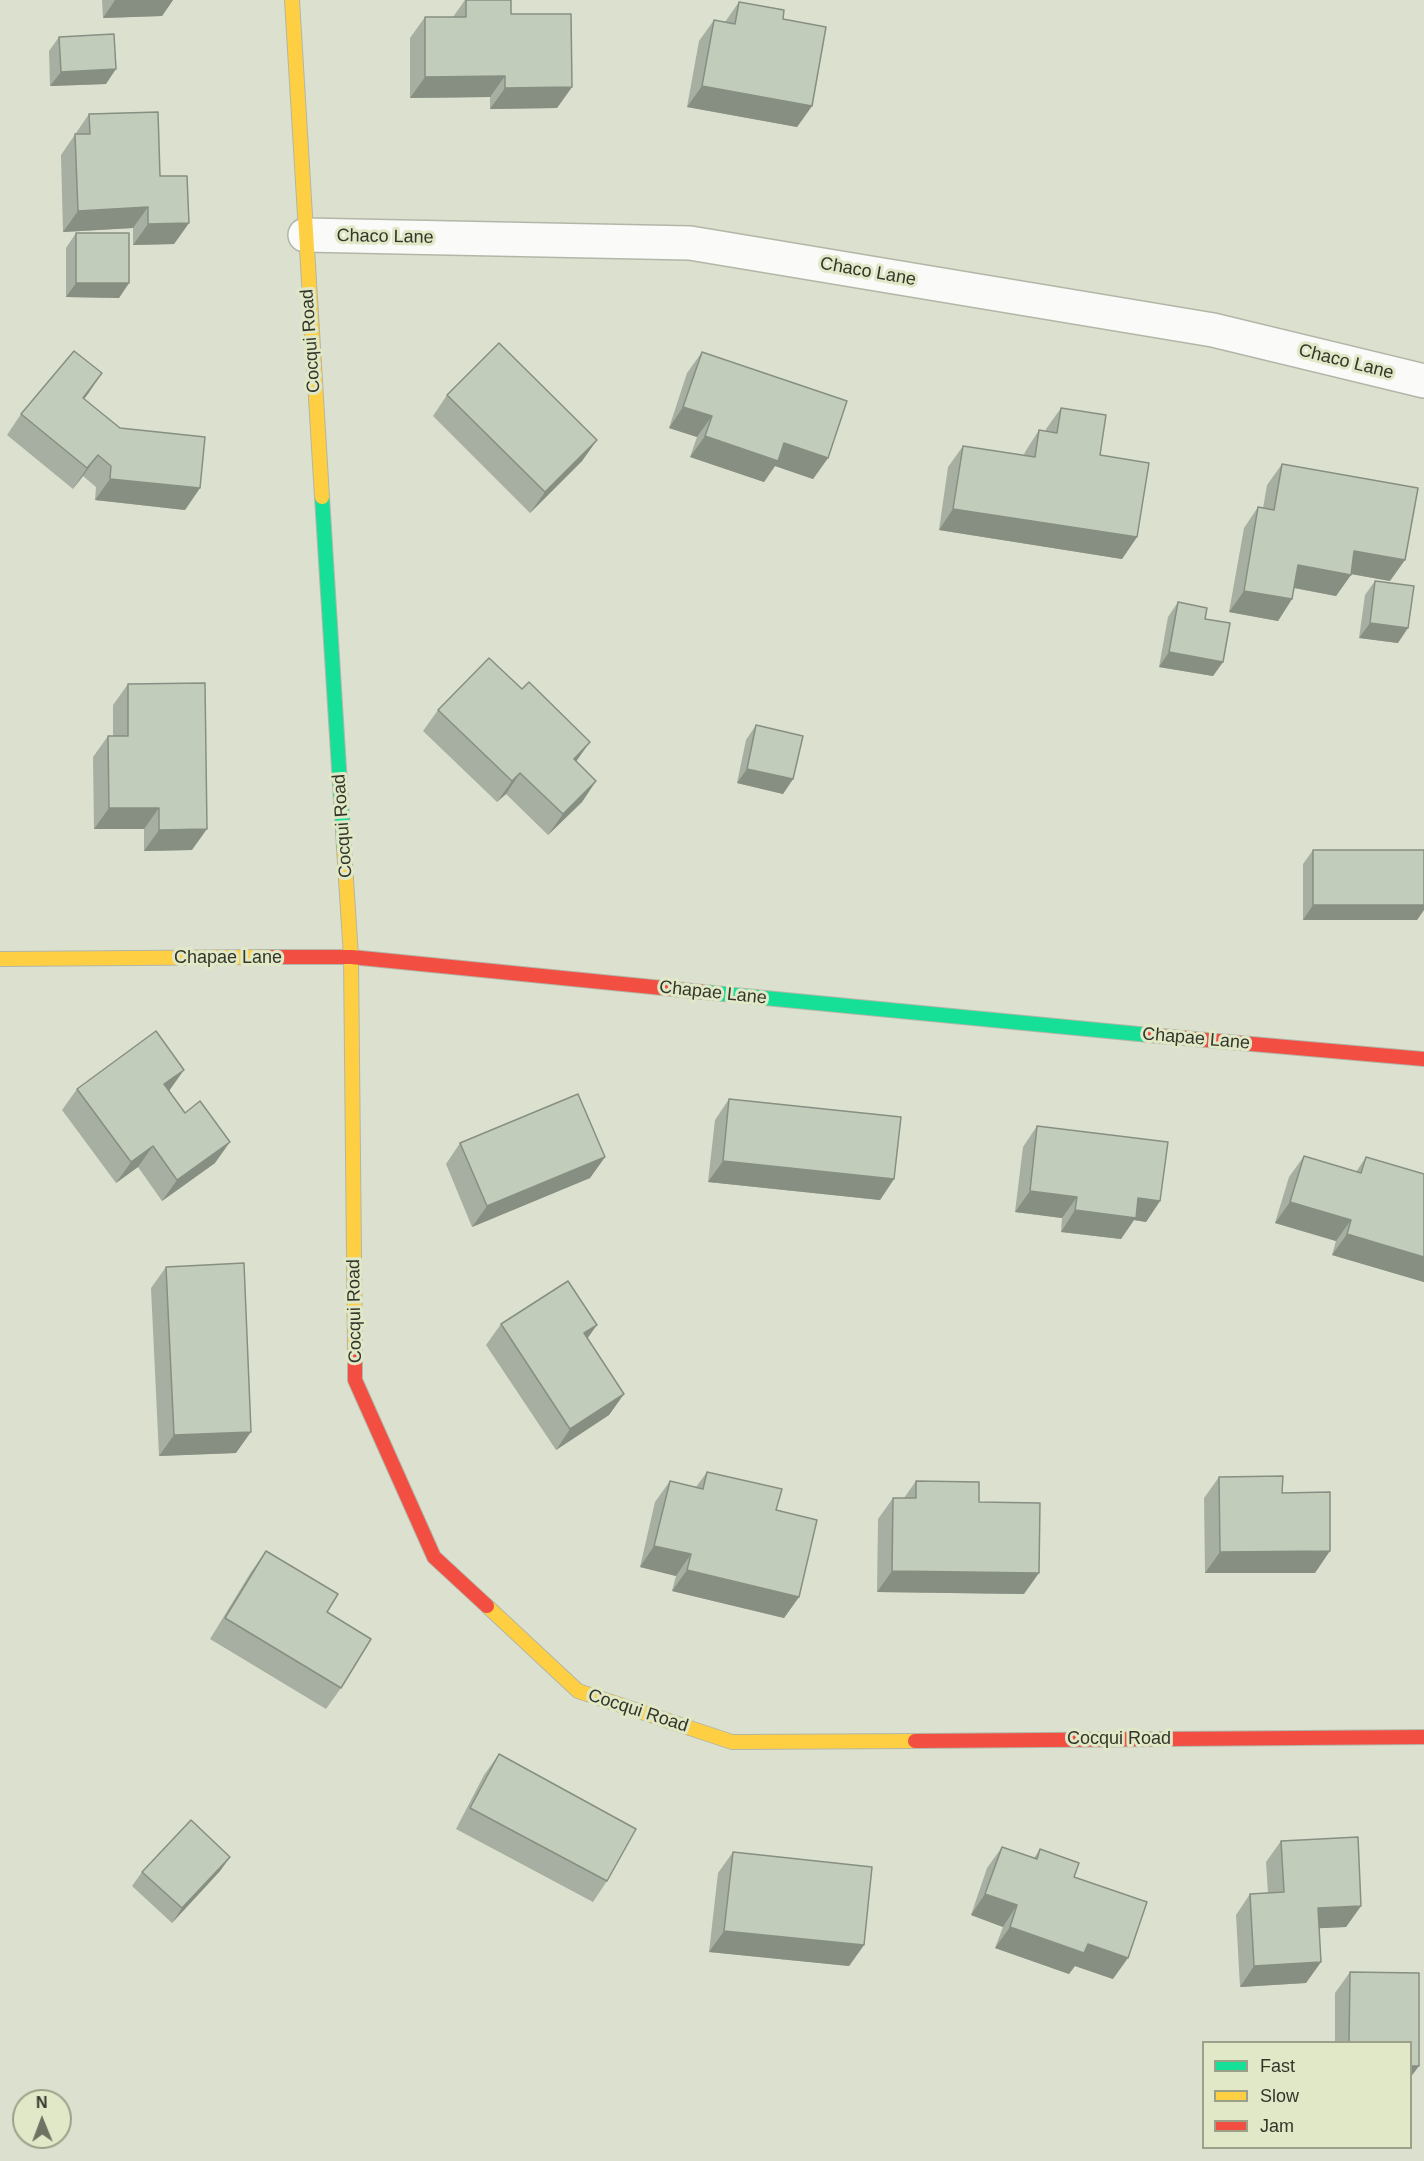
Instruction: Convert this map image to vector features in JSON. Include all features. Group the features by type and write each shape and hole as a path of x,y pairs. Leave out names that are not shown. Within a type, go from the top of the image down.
{"street":[{"name":"Cocqui Road","path":"292,0 351,957 355,1380 434,1557 578,1691 732,1742 1424,1737"},
{"name":"Chaco Lane","path":"305,235 690,243 1213,330 1424,381"},
{"name":"Chapae Lane","path":"0,958 351,957 1009,1023 1424,1059"}],"building":[{"path":"466,0 511,0 511,14 571,14 572,87 505,88 505,76 425,77 425,17 466,17"},
{"path":"739,2 784,10 783,19 826,27 812,106 702,86 714,20 735,24"},
{"path":"114,34 116,69 61,72 59,37"},
{"path":"158,112 160,176 187,176 189,223 148,224 148,207 78,211 75,134 90,134 89,114"},
{"path":"76,233 129,233 129,283 76,283"},
{"path":"499,343 597,440 545,492 447,395"},
{"path":"74,351 102,373 83,398 120,428 205,437 200,488 110,479 111,466 98,455 87,468 21,414"},
{"path":"702,352 847,401 828,458 784,443 778,461 705,436 712,416 683,407"},
{"path":"1061,408 1106,415 1100,455 1149,463 1137,537 953,509 963,446 1035,457 1039,430 1057,433"},
{"path":"1282,464 1418,488 1405,560 1354,551 1351,575 1298,565 1292,599 1244,591 1258,507 1274,510"},
{"path":"1375,581 1414,586 1408,628 1370,623"},
{"path":"1178,602 1207,608 1205,619 1230,623 1223,662 1169,652"},
{"path":"489,658 522,689 529,682 590,742 574,759 596,781 563,814 520,773 512,781 438,710"},
{"path":"205,683 207,829 159,830 159,808 109,808 108,736 128,736 128,684"},
{"path":"756,725 803,736 793,779 747,769"},
{"path":"1313,850 1424,850 1424,905 1313,905"},
{"path":"156,1031 184,1070 164,1084 185,1113 200,1101 230,1142 177,1180 153,1146 131,1162 77,1089"},
{"path":"578,1094 605,1157 487,1206 460,1143"},
{"path":"729,1099 901,1117 894,1179 723,1161"},
{"path":"1037,1126 1168,1142 1160,1201 1138,1198 1136,1218 1075,1210 1077,1197 1030,1191"},
{"path":"1304,1156 1361,1173 1366,1157 1424,1174 1424,1257 1347,1234 1351,1220 1290,1202"},
{"path":"244,1263 251,1432 174,1435 166,1267"},
{"path":"568,1281 597,1325 584,1333 624,1394 570,1429 501,1324"},
{"path":"707,1472 782,1489 776,1510 817,1520 799,1597 687,1570 691,1554 654,1546 670,1481 703,1489"},
{"path":"1283,1476 1282,1493 1330,1492 1330,1551 1220,1552 1219,1477"},
{"path":"916,1481 979,1482 979,1502 1040,1503 1039,1573 892,1571 893,1498 916,1498"},
{"path":"266,1551 338,1594 327,1612 371,1639 341,1688 225,1618"},
{"path":"499,1754 636,1829 607,1881 470,1808"},
{"path":"191,1820 230,1857 182,1908 142,1872"},
{"path":"1358,1837 1361,1906 1318,1908 1321,1962 1254,1966 1250,1894 1284,1892 1281,1841"},
{"path":"1002,1847 1037,1859 1040,1849 1079,1863 1074,1877 1147,1902 1128,1958 1088,1944 1084,1953 1010,1927 1017,1905 985,1894"},
{"path":"733,1852 872,1867 864,1945 724,1931"},
{"path":"1350,1972 1419,1973 1419,2066 1412,2066 1412,2041 1349,2041"}],"traffic: fast":[{"path":"322,497 344,848"},
{"path":"703,992 1149,1035"}],"traffic: slow":[{"path":"292,0 322,497"},
{"path":"344,848 351,957 355,1357"},
{"path":"0,959 269,957"},
{"path":"487,1606 578,1691 732,1742 915,1741"}],"traffic: jam":[{"path":"269,957 351,957 703,992"},
{"path":"1149,1035 1424,1059"},
{"path":"355,1357 355,1380 434,1557 487,1606"},
{"path":"915,1741 1424,1737"}]}
